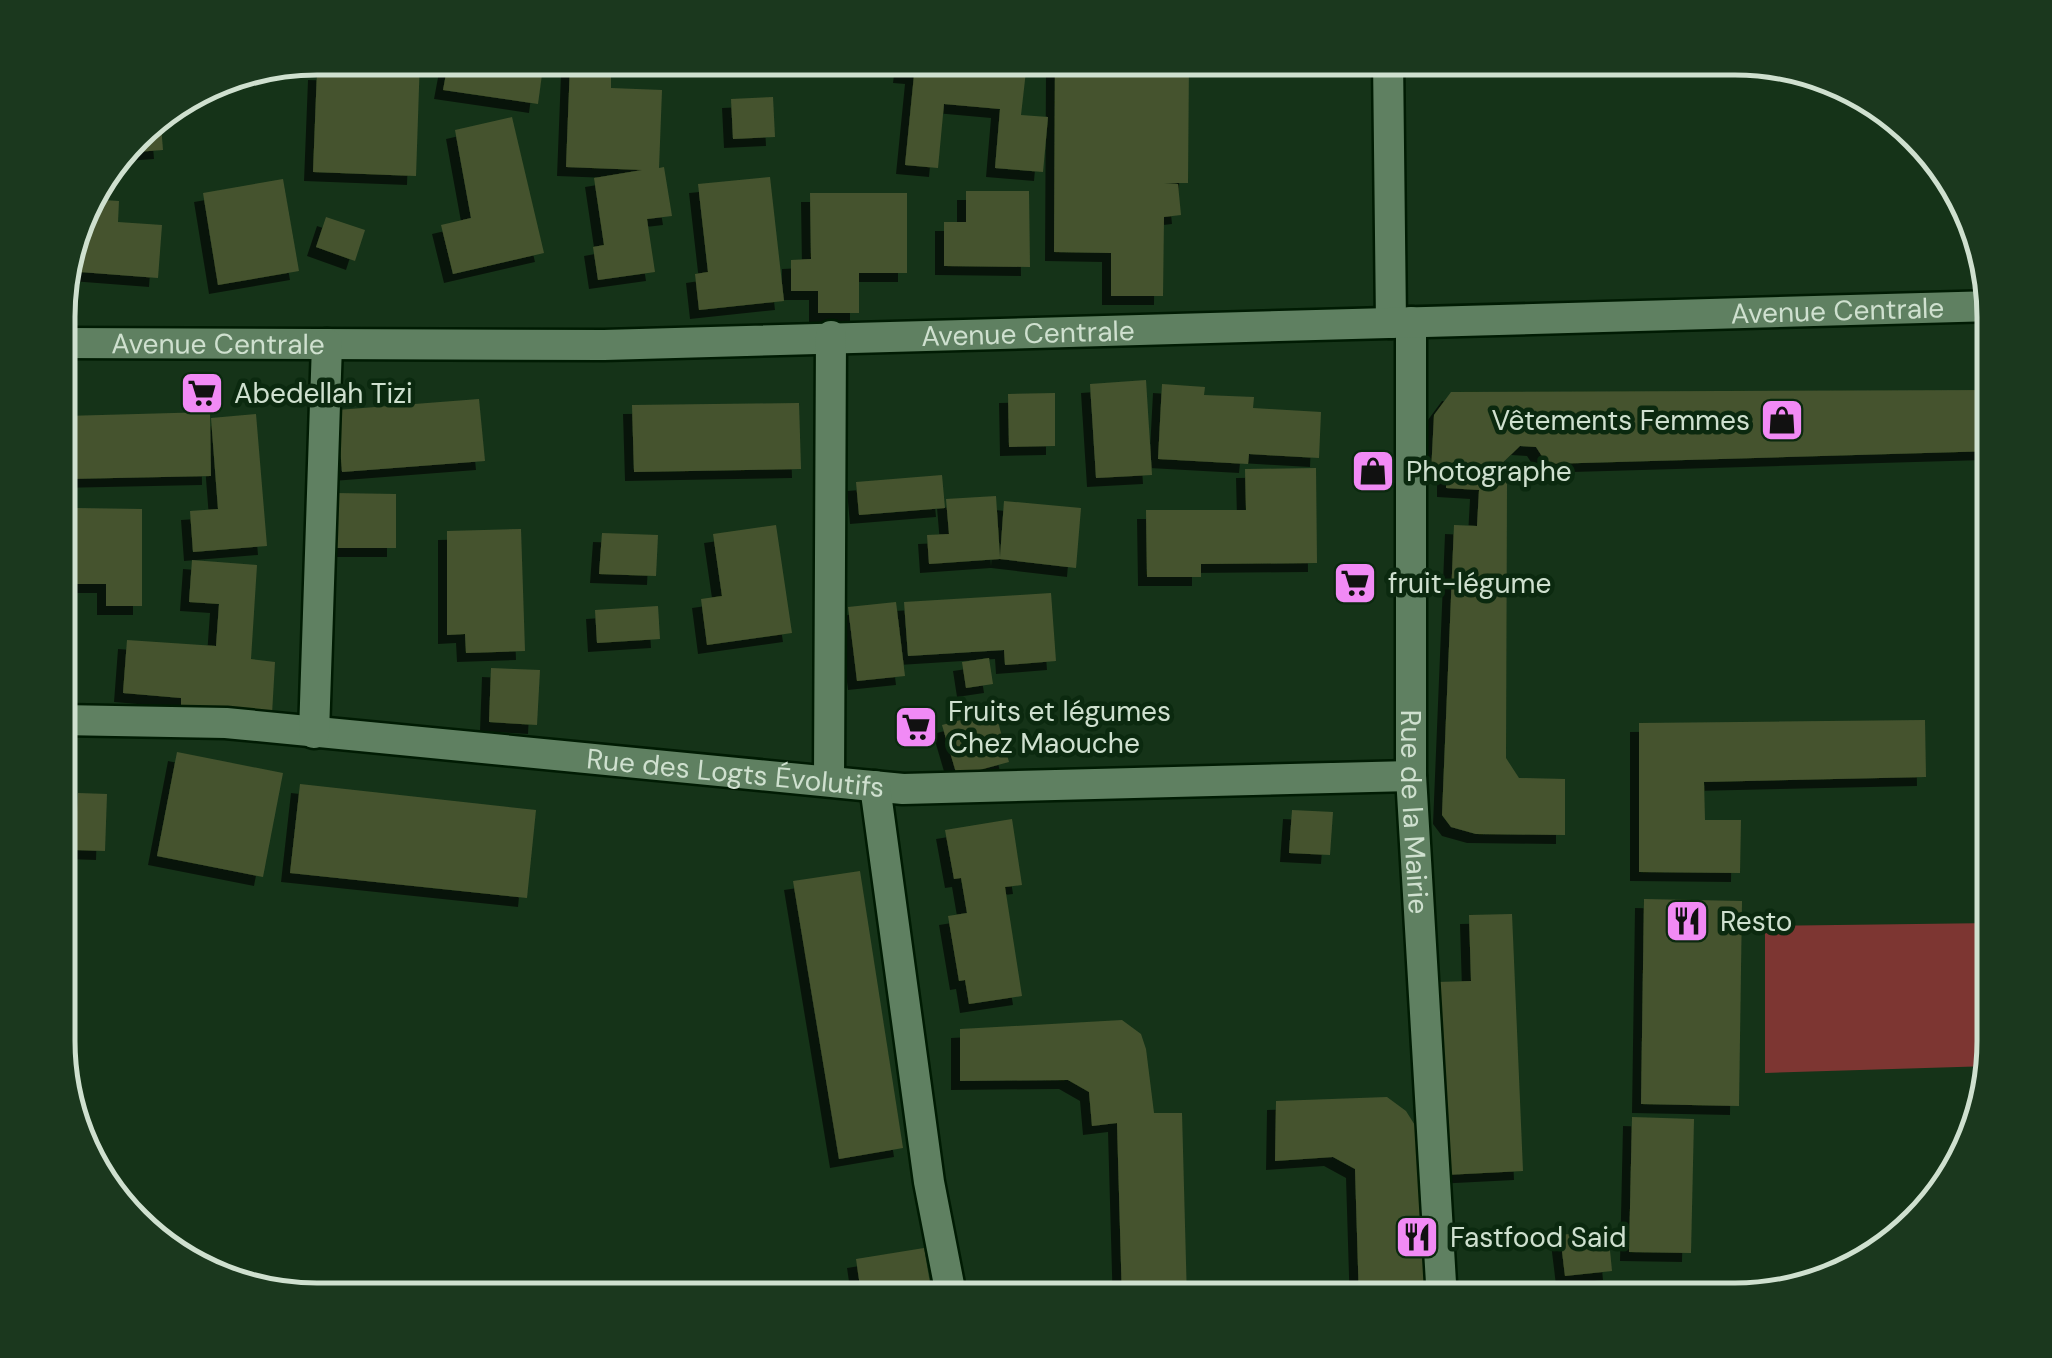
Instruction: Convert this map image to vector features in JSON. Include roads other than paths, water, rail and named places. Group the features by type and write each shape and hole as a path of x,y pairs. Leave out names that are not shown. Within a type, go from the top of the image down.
{"street":[{"name":"Rue de la Mairie","path":"1389,75 1401,322 1411,776 1441,1282"},
{"name":"Avenue Centrale","path":"75,342 604,345 1976,306"},
{"path":"829,780 830,336"},
{"path":"314,733 326,344"},
{"name":"Rue des Logts Évolutifs","path":"75,720 226,723 903,789 1411,776"},
{"path":"875,786 929,1182 949,1283"}],"place":[{"name":"Abedellah Tizi","path":"202,393"},
{"name":"Vêtements Femmes","path":"1782,420"},
{"name":"Photographe","path":"1373,471"},
{"name":"fruit-légume","path":"1355,583"},
{"name":"Fruits et légumes Chez Maouche","path":"916,727"},
{"name":"Resto","path":"1687,921"},
{"name":"Fastfood Said","path":"1417,1237"}]}
